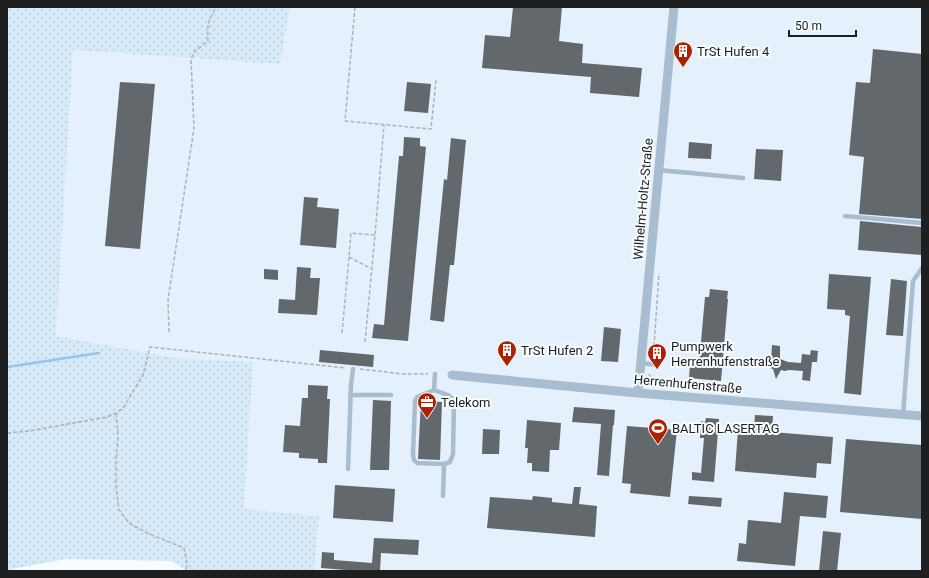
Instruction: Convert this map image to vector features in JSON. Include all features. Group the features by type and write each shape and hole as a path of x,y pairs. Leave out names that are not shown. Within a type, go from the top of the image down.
{"street":[{"name":"Wilhelm-Holtz-Straße","path":"638,392 674,7"},
{"name":"Herrenhufenstraße","path":"452,375 922,416"}],"lane":[{"path":"659,170 743,178"},
{"path":"845,216 922,223"},
{"path":"903,415 913,281 922,268"},
{"path":"641,363 658,365"},
{"path":"348,469 350,395 353,369"},
{"path":"434,390 435,374"},
{"path":"434,390 448,395 454,400 453,454 450,462 444,464 417,463 414,460 413,455 415,401 417,397 434,390"},
{"path":"350,395 391,395"},
{"path":"443,496 444,464"}],"path":[{"path":"169,332 168,300 194,128 191,59 196,51 208,41 208,20 216,7"},
{"path":"355,7 345,121 432,129 436,80"},
{"path":"365,342 384,125"},
{"path":"342,333 351,233 375,235"},
{"path":"349,257 372,269"},
{"path":"7,433 29,431 107,417 116,413 123,408 143,375 150,347 403,374 435,374"},
{"path":"116,413 118,436 116,486 119,510 129,523 147,533 184,548 187,563 186,571"}],"shaded area":[{"path":"7,7 290,7 280,64 73,50 56,336 176,358 253,362 244,509 319,516 314,571 186,571 172,561 66,559 7,570"},
{"path":"290,7 922,7 922,571 314,571 319,516 244,509 253,362 176,358 56,336 73,50 280,64"}],"building":[{"path":"513,7 562,7 559,41 583,44 582,63 642,68 639,97 590,93 591,77 482,68 485,35 510,37"},
{"path":"873,49 922,54 922,219 859,214 864,157 849,155 856,82 870,83"},
{"path":"120,82 155,84 140,249 105,246"},
{"path":"407,82 431,84 428,113 404,111"},
{"path":"404,137 420,138 420,146 426,147 408,341 372,338 374,324 384,325 399,156 403,156"},
{"path":"451,138 466,140 454,265 450,265 444,322 430,320 444,179 447,180"},
{"path":"689,142 712,144 711,159 688,158"},
{"path":"756,149 783,150 781,181 754,179"},
{"path":"304,197 318,198 317,207 339,209 336,248 300,245"},
{"path":"860,221 922,227 922,255 858,250"},
{"path":"297,267 311,268 310,278 320,278 317,315 278,313 279,299 295,300"},
{"path":"264,269 278,270 278,280 264,279"},
{"path":"829,274 871,277 861,395 844,393 850,316 845,315 845,310 827,309"},
{"path":"891,279 907,281 903,336 886,335"},
{"path":"710,289 728,291 721,381 689,378 690,364 699,364 705,297 709,297"},
{"path":"604,327 621,329 618,362 601,361"},
{"path":"772,345 780,346 780,359 788,362 801,363 802,354 810,355 811,350 818,351 817,362 812,362 810,381 802,380 803,371 789,370 781,370 776,379 773,369 770,368 772,363"},
{"path":"320,350 374,355 373,367 319,362"},
{"path":"308,385 328,386 327,399 330,399 327,463 318,463 318,459 299,458 299,453 283,452 285,425 300,426 302,398 308,398"},
{"path":"373,400 391,401 389,470 370,470"},
{"path":"421,401 442,402 440,460 418,459"},
{"path":"574,407 615,410 609,476 597,475 601,424 572,422"},
{"path":"755,415 773,416 772,432 833,437 831,464 817,463 816,478 735,471 738,429 742,429 742,425 754,426"},
{"path":"706,418 719,419 714,482 692,480 692,472 701,473 704,438 700,438 701,421 705,422"},
{"path":"527,420 561,423 559,450 550,450 549,472 532,471 532,463 527,463 528,448 525,448"},
{"path":"627,426 677,430 670,497 630,493 631,484 622,483"},
{"path":"483,429 500,430 499,454 482,454"},
{"path":"846,439 922,445 922,519 840,512"},
{"path":"335,485 395,489 393,522 333,518"},
{"path":"574,487 581,487 579,504 597,506 595,537 487,528 490,497 532,500 533,496 552,498 552,502 572,504"},
{"path":"784,492 828,496 826,518 800,516 795,566 737,561 739,543 746,544 748,520 781,523"},
{"path":"689,496 722,498 721,507 688,504"},
{"path":"823,531 841,533 837,571 819,571"},
{"path":"374,538 419,540 418,555 381,553 380,571 321,568 322,552 334,553 334,560 372,563"}],"waterway":[{"path":"7,367 99,353"}],"place":[{"name":"TrSt Hufen 4","path":"683,68"},
{"name":"TrSt Hufen 2","path":"507,367"},
{"name":"Pumpwerk Herrenhufenstraße","path":"657,370"},
{"name":"Telekom","path":"427,419"},
{"name":"BALTIC LASERTAG","path":"658,445"}]}
